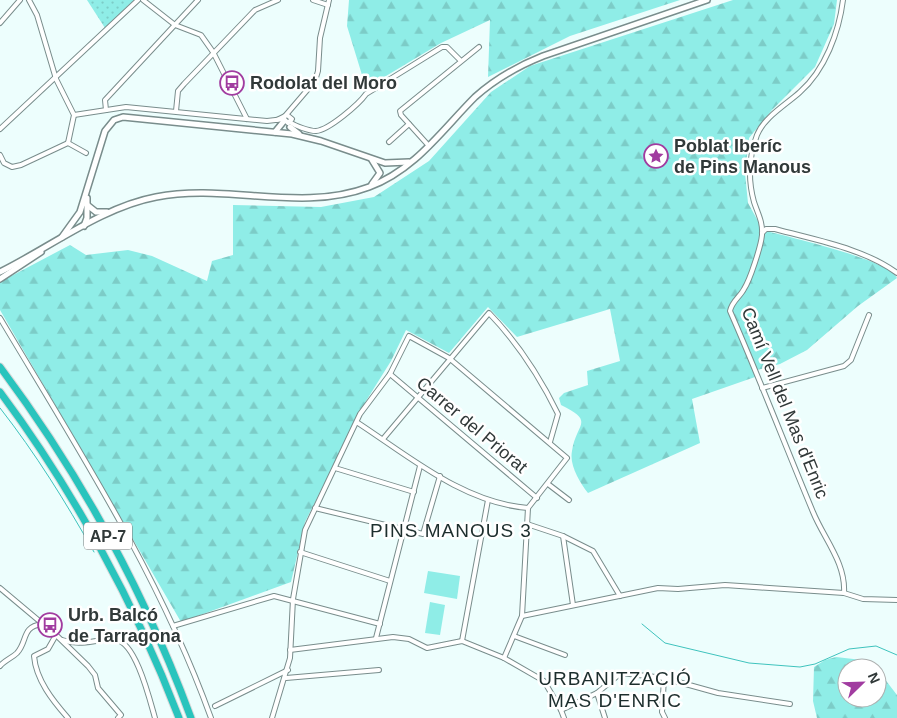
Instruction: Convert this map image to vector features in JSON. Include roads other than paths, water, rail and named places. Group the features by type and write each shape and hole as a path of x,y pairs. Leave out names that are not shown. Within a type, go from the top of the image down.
{"highway":[{"name":"AP-7","path":"0,367 76,479 127,570 177,681 191,718"},
{"name":"AP-7","path":"0,392 63,485 114,576 136,618 179,718"}],"main road":[{"path":"0,278 58,241 112,211 140,201 170,195 310,199 345,194 370,186 384,180 412,162 476,97 499,78 518,67 543,56 707,0"},
{"path":"58,241 76,221 87,192 105,131 110,123 119,119 142,118 285,133 301,136 372,160 386,163 412,162"},
{"path":"274,132 287,120"},
{"path":"285,133 287,120"},
{"path":"287,120 301,136"},
{"path":"372,160 379,171 392,175"},
{"path":"370,186 386,163"},
{"path":"386,163 392,169 392,175"},
{"path":"83,228 86,222 87,192"},
{"path":"86,204 96,212 112,211"},
{"path":"0,272 45,249"}],"street":[{"path":"0,23 20,0"},
{"path":"29,0 37,15 56,79 74,115 68,143"},
{"path":"0,129 56,79 138,0"},
{"path":"143,0 175,25 201,35 214,52 247,119"},
{"path":"106,110 105,100 198,0"},
{"path":"176,112 178,91 255,10 278,0"},
{"path":"287,120 292,108 314,81 318,71 320,38 329,2 313,0"},
{"name":"Camí Vell del Mas d'Enric","path":"843,0 839,22 818,70 803,90 775,112 758,132 752,156 750,180 754,203 762,218 762,234 746,288 734,301 730,311 815,515 841,566 845,579 844,593"},
{"path":"74,115 126,107 247,119 287,120 314,131 323,128 359,104 366,94 442,47 447,47 460,60"},
{"path":"429,146 401,115 400,110 460,60 479,47"},
{"path":"389,142 409,124"},
{"path":"68,143 86,153"},
{"path":"0,155 4,163 12,167 21,165 68,143"},
{"path":"762,234 766,229 775,229 835,245 870,259 897,274"},
{"path":"382,439 489,313 513,338 558,414 550,442"},
{"path":"762,388 844,366 851,360 870,315"},
{"path":"0,318 66,427 142,565 173,626 211,718"},
{"path":"272,718 288,670 293,599 305,530 372,396 390,374 409,336 450,358 567,458 528,508 522,616 504,658"},
{"name":"Carrer del Priorat","path":"390,374 537,498"},
{"path":"358,423 420,466 488,500 504,506 528,508"},
{"path":"376,638 420,466"},
{"path":"335,468 414,492"},
{"path":"315,508 423,534 440,476"},
{"path":"548,484 569,500"},
{"path":"462,641 488,500"},
{"path":"528,524 563,536 593,551 620,596"},
{"path":"563,536 573,605"},
{"path":"300,552 390,582"},
{"path":"522,616 658,588 678,589 725,585 844,593 863,600 897,600"},
{"path":"0,588 56,635 91,670 98,688 121,715 118,718"},
{"path":"173,626 274,596 293,599 380,624"},
{"path":"0,666 17,653 26,632 34,625 42,624"},
{"path":"56,635 48,649 34,656 34,664 50,697 68,718"},
{"path":"514,636 565,654"},
{"path":"290,650 376,638 409,639 427,648 462,641 504,658 544,681 564,718"},
{"path":"59,639 74,644 116,640 125,643 137,663 155,718"},
{"path":"214,706 288,670"},
{"path":"286,678 379,670"},
{"path":"561,710 597,693 621,674 664,678 718,693 790,704"},
{"path":"664,678 662,712 665,718"},
{"path":"597,693 605,718"}],"waterway":[{"path":"0,408 50,478 94,552"},
{"path":"642,624 665,643 749,663 800,667 815,664 849,649 876,646 897,655"}],"place":[{"name":"Rodolat del Moro","path":"232,83"},
{"name":"Poblat Iberíc de Pins Manous","path":"656,156"},
{"name":"Urb. Balcó de Tarragona","path":"50,625"}],"district":[{"name":"PINS MANOUS 3","path":"451,530"},
{"name":"URBANITZACIÓ MAS D'ENRIC","path":"615,689"}]}
